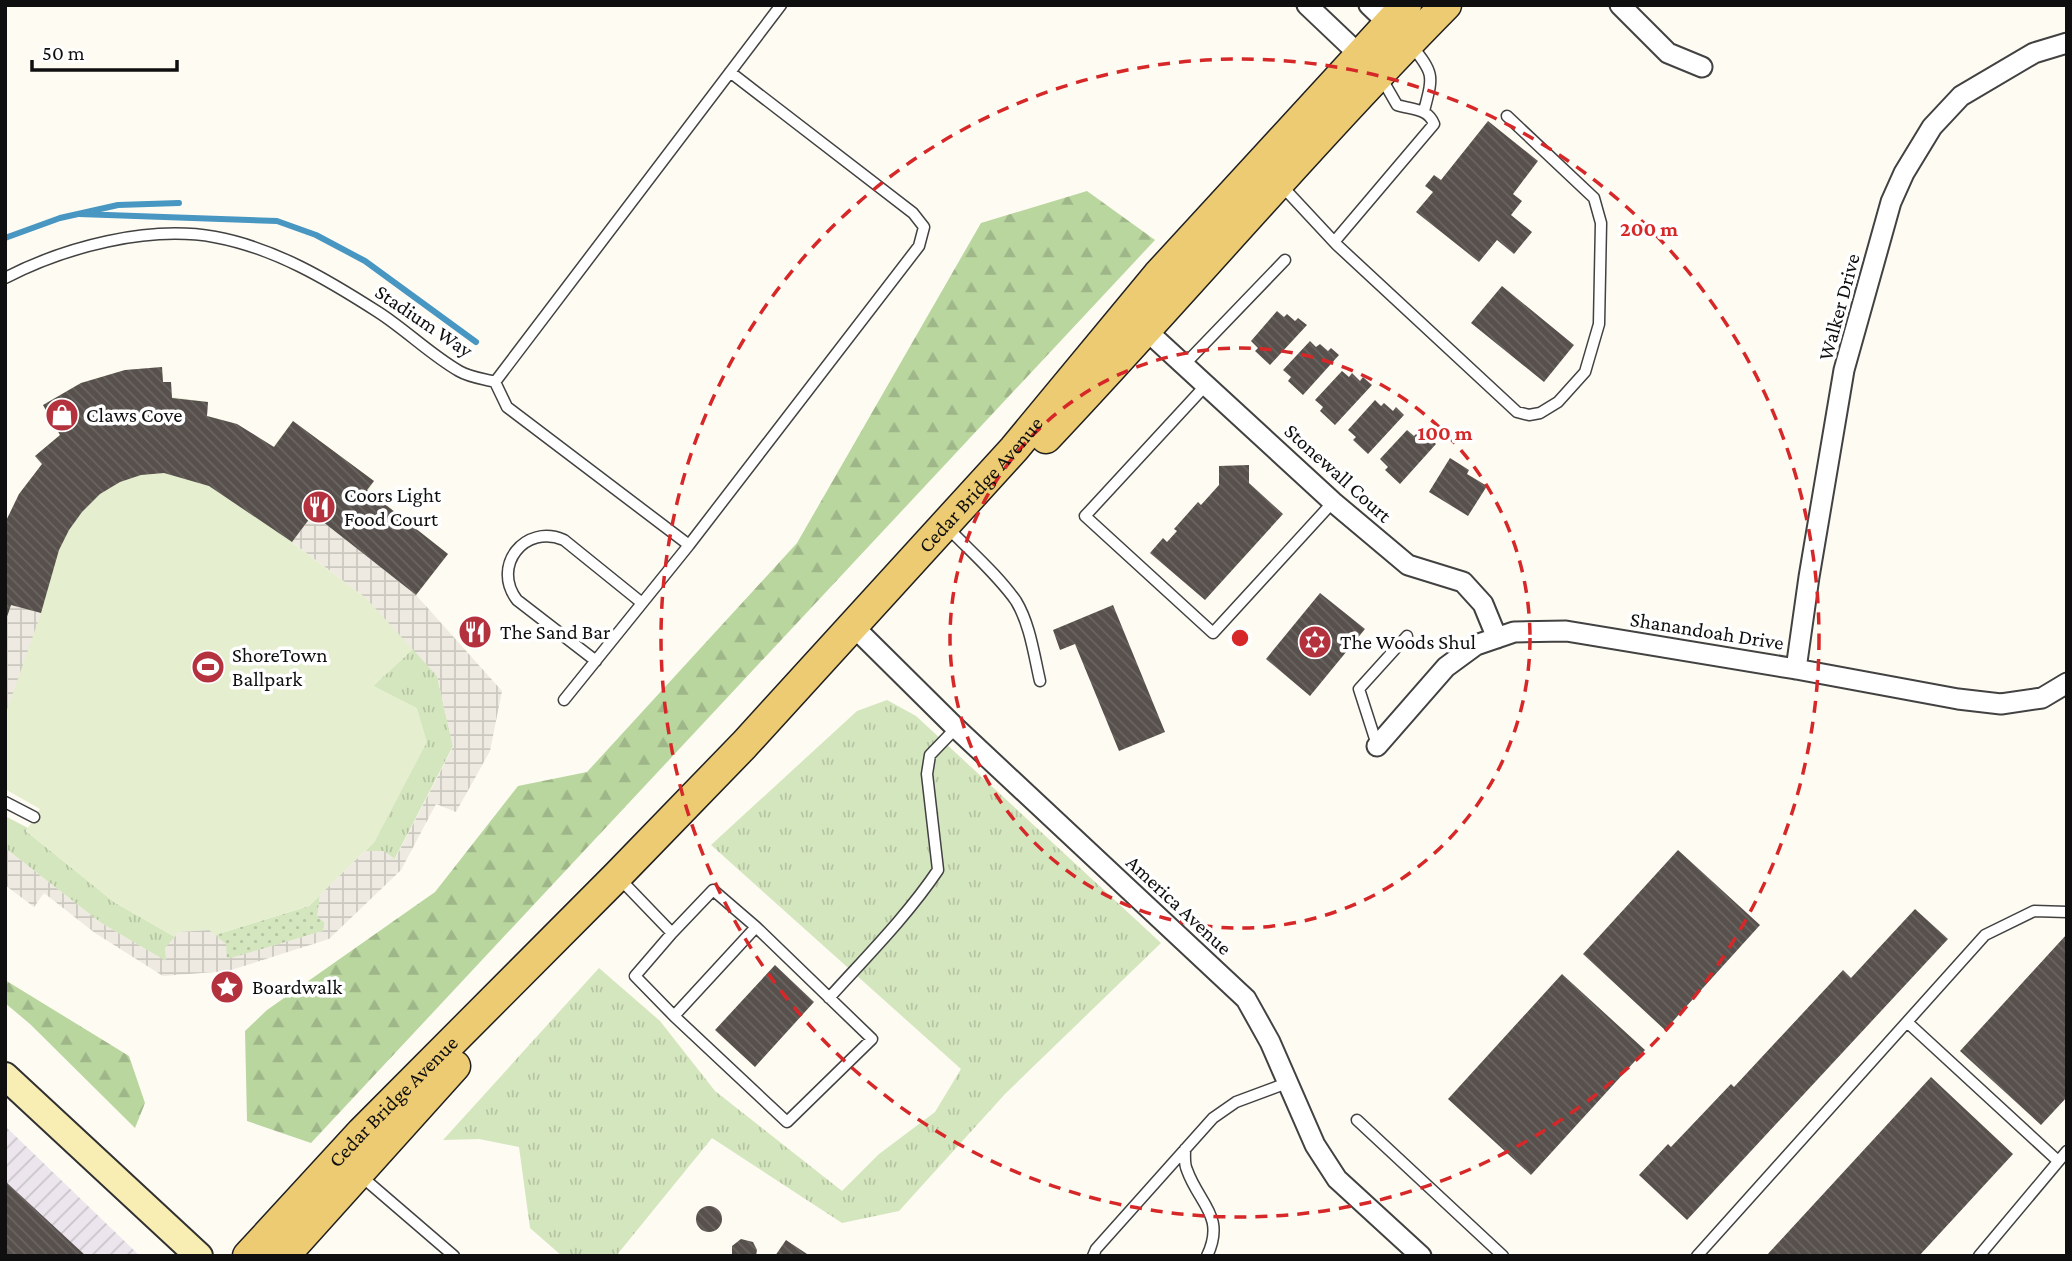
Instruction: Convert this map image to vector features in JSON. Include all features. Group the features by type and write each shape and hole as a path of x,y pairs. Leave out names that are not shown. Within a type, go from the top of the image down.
{"main road":[{"path":"972,496 1026,459 1147,331 1279,183 1369,64 1393,19 1446,5"},
{"name":"Cedar Bridge Avenue","path":"248,1256 349,1165 542,952 725,765 972,496 1158,275 1369,64"},
{"path":"5,1076 199,1256"},
{"name":"Cedar Bridge Avenue","path":"284,1256 349,1165"}],"street":[{"path":"1307,5 1369,64"},
{"path":"1620,5 1668,53 1702,67"},
{"name":"Walker Drive","path":"1796,669 1844,370 1891,202 1904,173 1932,127 1961,96 2034,53 2067,43"},
{"name":"Stonewall Court","path":"1147,331 1333,502 1408,565 1463,582 1483,604 1497,638"},
{"name":"America Avenue","path":"853,626 956,729 1247,999 1270,1041 1315,1145 1337,1179 1421,1256"},
{"name":"Shanandoah Drive","path":"1377,746 1446,667 1476,645 1514,632 1566,631 1958,699 2001,704 2042,698 2067,683"}],"lane":[{"path":"689,545 507,407 495,382 778,6"},
{"path":"1393,19 1428,65 1432,82 1424,111"},
{"path":"1334,242 1434,124 1434,120 1424,111 1397,105 1369,64"},
{"path":"564,700 689,545 919,246 924,227 913,213 730,72"},
{"path":"1279,183 1334,242 1517,412 1529,415 1540,413 1558,402 1585,372 1599,324 1601,223 1594,198 1507,116"},
{"name":"Stadium Way","path":"5,278 33,264 102,243 167,232 216,237 272,254 318,275 380,313 461,373 495,382"},
{"path":"1184,365 1285,260"},
{"path":"1206,385 1085,516 1213,633 1333,502"},
{"path":"945,525 1017,603 1030,637 1040,681"},
{"path":"596,661 517,600 511,592 507,574 519,549 534,536 553,535 564,540 642,603"},
{"path":"1377,746 1359,689 1407,636"},
{"path":"828,998 896,924 938,870 927,774 929,755 956,729"},
{"path":"5,802 34,817"},
{"path":"617,876 672,933"},
{"path":"713,890 756,927 828,998 872,1040 787,1122 635,976 713,890"},
{"path":"1697,1256 1984,935 2034,911 2067,912"},
{"path":"674,1016 756,927"},
{"path":"1907,1022 2058,1161"},
{"path":"1093,1256 1096,1249 1213,1118 1236,1102 1287,1083"},
{"path":"1357,1120 1503,1256"},
{"path":"1185,1149 1185,1168 1212,1215 1213,1242 1207,1256"},
{"path":"1979,1256 2067,1151"},
{"path":"349,1165 454,1256"}],"shaded area":[{"path":"313,514 416,595 502,691 490,751 456,812 436,804 401,870 329,939 228,971 163,976 95,933 44,893 34,907 5,885 5,848 101,923 166,961 165,948 179,932 209,930 226,944 227,959 323,931 325,923 317,916 320,895 365,851 384,851 395,859 453,747 437,676 366,598 292,542"},
{"path":"11,605 41,613 5,722 5,625"},
{"path":"5,1126 140,1256 5,1256"}],"green space":[{"path":"1087,191 1155,240 311,1143 247,1121 245,1031 267,1010 435,892 518,786 587,772 797,543 981,223"},
{"name":"ShoreTown Ballpark","path":"162,367 163,382 171,382 172,397 208,402 207,416 237,424 273,447 293,421 374,481 368,491 448,554 416,595 313,514 293,543 366,598 414,648 373,686 417,708 427,742 375,841 309,906 215,935 208,930 179,932 175,937 114,902 26,831 40,809 5,789 5,722 12,605 5,625 5,523 19,494 42,464 35,456 60,435 43,405 81,383 125,370"},
{"path":"414,648 437,676 453,746 394,860 384,851 365,851 375,841 416,708 373,686"},
{"path":"887,700 916,716 1161,943 1005,1094 899,1211 842,1223 712,1138 616,1256 562,1256 530,1228 519,1147 479,1139 443,1140 599,968 660,1021 715,1091 842,1191 879,1154 935,1112 961,1069 711,845 857,711"},
{"path":"5,816 28,828 26,831 114,902 175,937 166,948 167,962 101,923 5,848"},
{"path":"320,895 318,916 325,923 323,931 227,960 215,935 309,906"},
{"path":"5,980 129,1056 145,1103 135,1128 30,1024 5,1003"}],"building":[{"path":"1488,121 1538,161 1513,194 1522,201 1511,215 1532,232 1514,254 1497,240 1479,262 1416,212 1433,192 1425,186 1434,175 1441,180"},
{"path":"1502,286 1574,345 1544,382 1471,323"},
{"path":"1277,311 1284,317 1287,314 1295,321 1298,318 1307,325 1270,365 1255,351 1258,348 1251,341"},
{"path":"1310,341 1316,347 1320,344 1328,351 1331,348 1339,355 1303,395 1288,381 1291,377 1283,370"},
{"path":"162,367 163,382 171,382 172,398 208,402 207,416 237,424 274,447 293,421 374,481 367,490 448,554 416,595 313,514 292,542 209,486 164,473 141,475 120,482 100,494 82,512 59,550 41,613 11,605 5,623 5,523 19,494 42,464 35,456 60,435 43,405 81,383 125,370"},
{"path":"1342,371 1349,377 1352,373 1360,381 1363,377 1372,385 1335,425 1320,411 1323,407 1315,400"},
{"path":"1375,400 1381,406 1384,403 1393,411 1396,407 1404,415 1368,454 1353,440 1356,437 1348,430"},
{"path":"1407,430 1414,436 1417,433 1425,440 1428,437 1436,444 1400,484 1385,470 1388,467 1380,459"},
{"path":"1450,458 1469,470 1467,474 1487,486 1468,516 1429,492"},
{"path":"1249,465 1249,483 1283,514 1205,600 1150,553 1163,538 1167,542 1177,531 1174,529 1198,502 1201,505 1219,485 1219,466"},
{"path":"1320,593 1365,629 1310,696 1266,659"},
{"path":"1113,605 1165,732 1119,751 1075,644 1060,650 1053,630"},
{"path":"1678,850 1760,925 1665,1030 1583,954"},
{"path":"1915,909 1948,939 1687,1220 1639,1175 1668,1144 1671,1147 1731,1084 1734,1087 1843,970 1851,978"},
{"path":"2067,934 2067,1097 2041,1125 1960,1051"},
{"path":"775,965 814,1002 755,1067 715,1030"},
{"path":"1562,974 1645,1050 1531,1175 1448,1099"},
{"path":"1931,1077 2013,1154 1919,1256 1766,1256"},
{"path":"5,1181 86,1256 5,1256"},
{"path":"709,1206 718,1210 722,1219 718,1228 709,1232 700,1228 696,1219 700,1210"},
{"path":"741,1239 753,1242 757,1250 756,1256 732,1256 732,1246"},
{"path":"786,1240 810,1256 775,1256"}],"waterway":[{"path":"5,238 60,218 118,205 179,203"},
{"path":"79,214 277,221 316,235 365,261 476,342"}],"place":[{"name":"Claws Cove","path":"62,415"},
{"name":"Coors Light Food Court","path":"319,507"},
{"name":"The Sand Bar","path":"475,632"},
{"name":"The Woods Shul","path":"1315,642"},
{"name":"ShoreTown Ballpark","path":"208,667"},
{"name":"Boardwalk","path":"227,987"}]}
